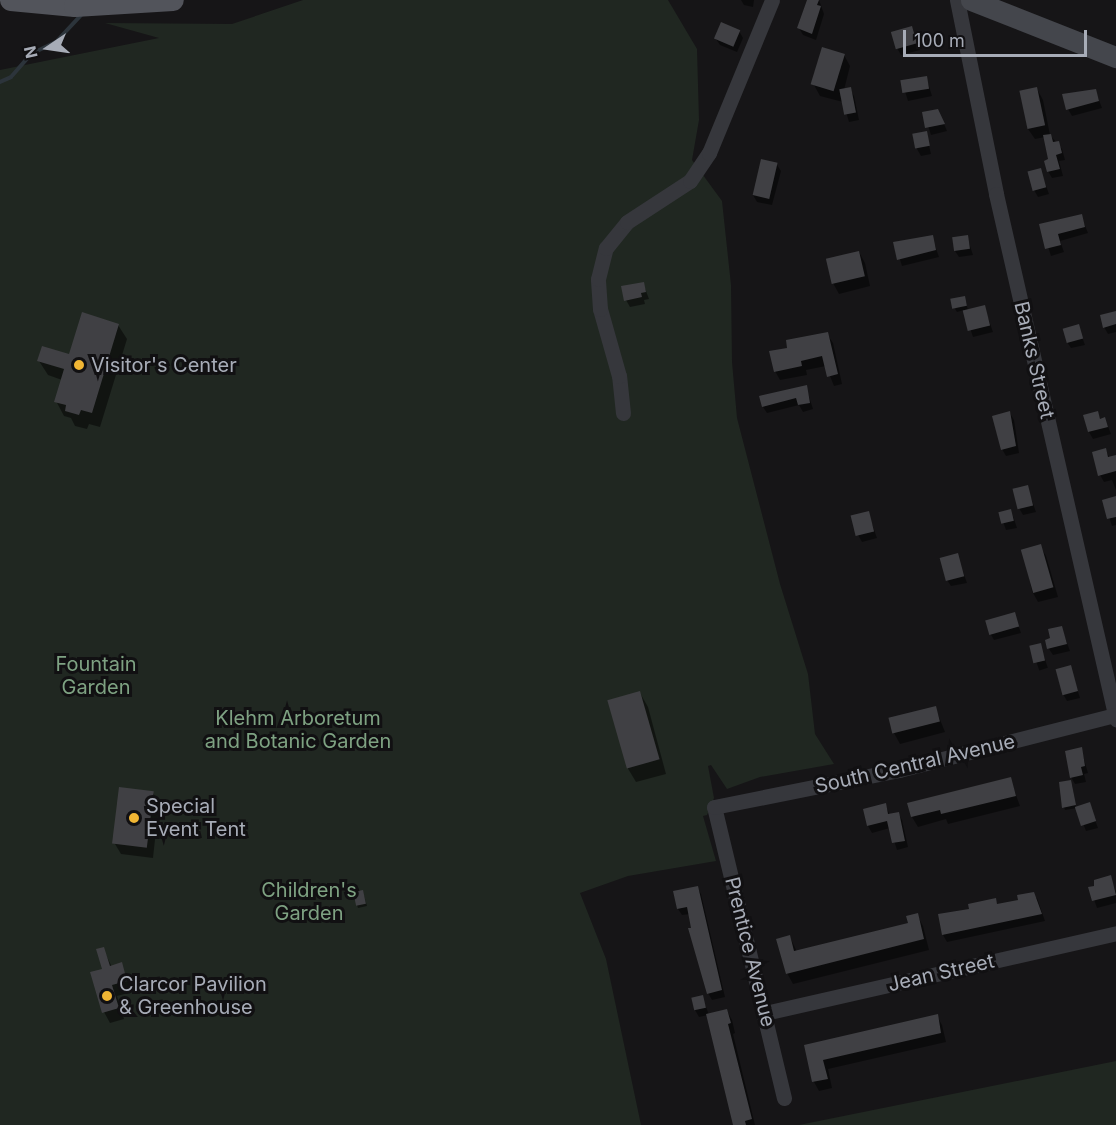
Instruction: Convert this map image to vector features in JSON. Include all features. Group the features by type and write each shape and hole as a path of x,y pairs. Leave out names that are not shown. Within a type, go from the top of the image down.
{"main road":[{"path":"11,0 75,6 173,0"}],"street":[{"path":"623,413 618,376 600,309 598,279 606,248 627,222 690,181 709,153 772,0"},
{"name":"Banks Street","path":"957,0 996,194 1116,717"},
{"path":"971,0 1116,57"},
{"name":"South Central Avenue","path":"714,807 899,770 1116,717"},
{"name":"Prentice Avenue","path":"714,807 784,1098"},
{"name":"Jean Street","path":"765,1013 1116,933"}],"green space":[{"name":"Klehm Arboretum and Botanic Garden","path":"303,0 668,0 697,49 699,120 692,160 722,201 731,285 732,362 737,418 780,584 808,674 815,734 834,764 760,777 727,789 711,765 708,766 714,798 707,815 703,816 716,861 628,876 580,893 606,959 641,1125 0,1125 0,70 159,38 105,23 232,24"},
{"path":"1116,1061 1116,1125 799,1125"}],"building":[{"path":"807,0 819,0 817,5 821,6 812,34 797,28"},
{"path":"721,22 740,30 733,47 714,39"},
{"path":"912,26 917,43 896,49 891,32"},
{"path":"822,47 845,54 834,91 811,84"},
{"path":"927,76 929,89 902,93 900,80"},
{"path":"851,87 856,113 844,115 839,89"},
{"path":"1037,87 1045,125 1028,129 1019,91"},
{"path":"1096,89 1099,101 1066,110 1062,94"},
{"path":"938,109 945,124 925,128 922,112"},
{"path":"927,131 930,146 915,149 912,134"},
{"path":"1051,134 1053,142 1059,141 1062,153 1056,155 1060,169 1047,172 1044,161 1048,159 1043,135"},
{"path":"761,159 778,163 769,199 753,195"},
{"path":"1041,168 1046,187 1033,191 1027,172"},
{"path":"1082,214 1085,227 1058,234 1061,245 1045,249 1039,224"},
{"path":"933,235 936,250 897,260 893,242"},
{"path":"968,235 970,249 954,251 952,237"},
{"path":"859,251 865,276 832,284 826,259"},
{"path":"644,282 646,292 641,293 642,297 624,301 621,286"},
{"path":"965,296 967,306 952,309 950,299"},
{"path":"985,305 990,325 968,331 963,311"},
{"path":"1116,311 1116,324 1103,328 1100,315"},
{"name":"Visitor's Center","path":"82,312 119,324 92,413 81,410 79,415 65,411 66,405 54,402 64,369 37,361 42,346 69,354"},
{"path":"1079,324 1083,338 1067,343 1063,329"},
{"path":"828,332 838,374 827,377 822,356 801,361 802,366 774,372 769,351 787,348 786,340"},
{"path":"807,385 810,403 798,405 796,398 762,407 759,396"},
{"path":"1010,411 1016,446 1001,450 992,416"},
{"path":"1098,411 1100,419 1105,417 1108,427 1088,432 1083,415"},
{"path":"1106,448 1108,457 1116,455 1116,471 1098,476 1092,452"},
{"path":"1028,485 1033,505 1018,509 1012,489"},
{"path":"1116,496 1116,517 1107,519 1102,500"},
{"path":"1011,509 1014,521 1001,524 998,512"},
{"path":"869,511 874,531 856,536 851,516"},
{"path":"1041,544 1053,587 1033,593 1021,550"},
{"path":"958,553 964,576 946,581 940,558"},
{"path":"1015,612 1019,626 989,635 985,621"},
{"path":"1062,626 1067,644 1047,649 1045,640 1050,638 1048,629"},
{"path":"1041,643 1045,661 1033,663 1029,646"},
{"path":"1071,665 1078,691 1063,695 1056,669"},
{"path":"640,691 660,759 627,769 607,700"},
{"path":"936,706 940,722 892,733 888,718"},
{"path":"1082,747 1085,766 1081,767 1083,775 1070,778 1065,751"},
{"path":"1011,777 1016,796 941,814 940,810 911,817 907,803"},
{"path":"1071,780 1076,805 1062,808 1059,782"},
{"name":"Special Event Tent","path":"119,787 154,791 147,848 112,844"},
{"path":"1090,802 1096,821 1081,826 1075,807"},
{"path":"886,803 888,814 899,812 905,841 892,843 887,821 867,826 863,809"},
{"path":"1111,875 1116,895 1092,901 1088,887 1094,886 1094,880"},
{"path":"698,886 722,990 707,994 688,928 691,928 687,907 677,909 673,891"},
{"path":"363,890 366,904 356,906 353,892"},
{"path":"1034,892 1042,914 942,935 938,914 969,909 968,904 996,898 997,904 1018,900 1017,895"},
{"path":"918,913 924,939 786,974 776,939 790,935 794,951 908,923 906,916"},
{"name":"Clarcor Pavilion & Greenhouse","path":"104,947 110,966 122,962 127,981 112,985 119,1008 102,1013 90,972 102,969 96,949"},
{"path":"703,995 706,1008 694,1010 691,998"},
{"path":"727,1009 731,1023 728,1024 752,1119 745,1121 746,1125 733,1125 706,1014"},
{"path":"938,1014 941,1033 823,1060 828,1079 812,1082 804,1045"}],"waterway":[{"path":"0,82 11,77 31,54 56,42 81,15"}],"place":[{"name":"Visitor's Center","path":"79,365"},
{"name":"Special Event Tent","path":"134,818"},
{"name":"Clarcor Pavilion & Greenhouse","path":"107,996"}],"park label":[{"name":"Fountain Garden","path":"96,676"},
{"name":"Children's Garden","path":"309,902"}]}
